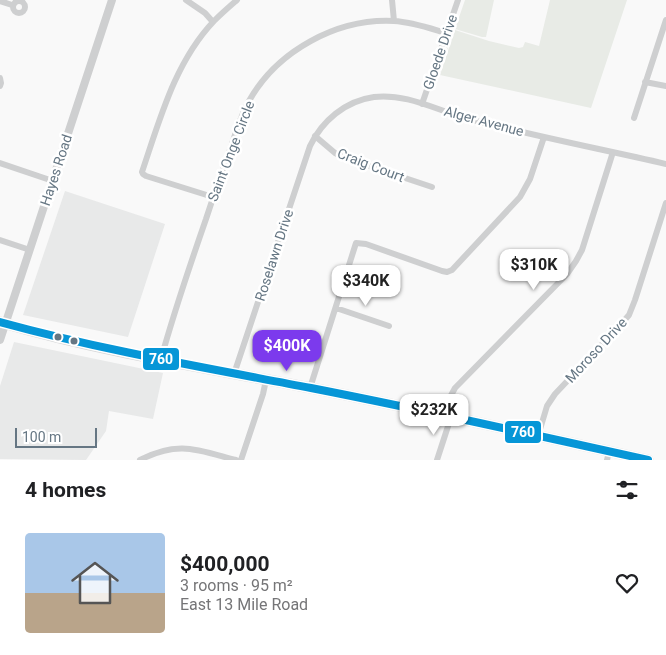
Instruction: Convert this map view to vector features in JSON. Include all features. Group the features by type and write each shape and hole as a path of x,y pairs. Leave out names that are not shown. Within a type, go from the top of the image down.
{"main road":[{"path":"3,323 74,341 538,436 608,456 648,460"}],"street":[{"name":"Hayes Road","path":"0,340 3,323 30,250 112,0"},
{"path":"186,0 205,13 213,22"},
{"path":"213,197 146,176 142,172 165,103 178,73 213,22 237,0"},
{"path":"392,0 394,21"},
{"name":"Gloede Drive","path":"422,104 458,0"},
{"path":"0,1 12,5"},
{"path":"634,118 666,20"},
{"name":"Saint Onge Circle","path":"160,359 213,197 241,119 257,88 274,68 293,52 315,39 333,31 358,24 394,21 446,33"},
{"path":"0,78 0,86"},
{"path":"645,82 666,86"},
{"name":"Alger Avenue","path":"315,136 331,117 340,110 363,100 393,96 468,119 666,164"},
{"name":"Craig Court","path":"315,136 345,158 432,187"},
{"name":"Roselawn Drive","path":"234,374 310,146 315,136"},
{"path":"310,388 356,243 366,244 442,271 452,270 520,197 530,180 544,137"},
{"path":"437,460 448,417 448,401 455,388 566,274 576,261 582,250 613,152"},
{"path":"0,163 53,181"},
{"name":"Moroso Drive","path":"538,436 547,406 555,394 629,315 666,203"},
{"path":"0,240 30,250"},
{"path":"336,308 389,326"},
{"path":"241,460 266,380"},
{"path":"140,460 163,450 189,448 236,460"}],"shaded area":[{"path":"465,0 494,0 486,37 455,29"},
{"path":"550,0 627,0 591,108 440,75 455,30 519,48 523,47 525,42 539,46"},
{"path":"452,28 454,29 439,74 437,74"},
{"path":"65,191 165,224 128,337 23,315"},
{"path":"14,342 163,373 153,419 109,411 106,431 86,460 0,459 0,386"}],"transit line":[{"name":"760","path":"0,322 116,350 396,405 648,460"}]}
